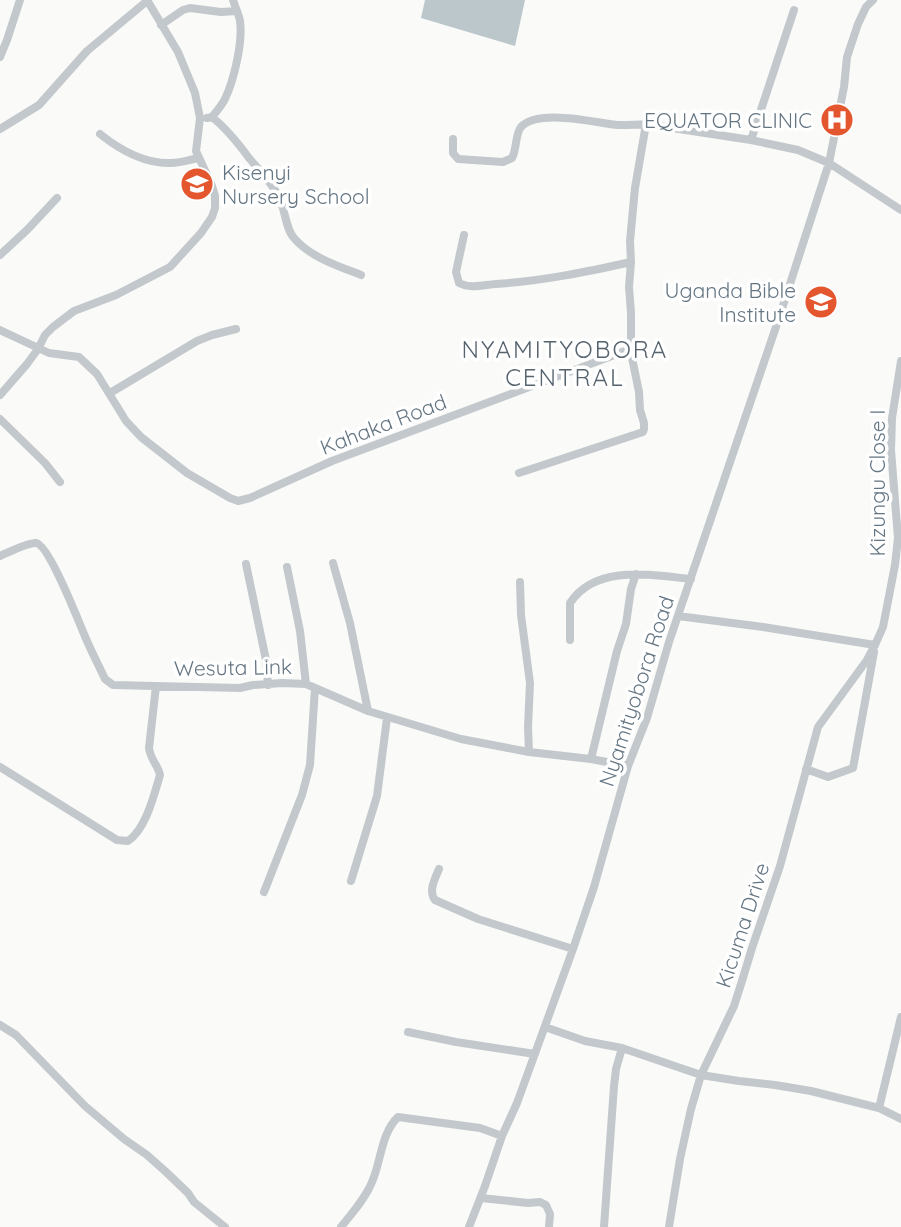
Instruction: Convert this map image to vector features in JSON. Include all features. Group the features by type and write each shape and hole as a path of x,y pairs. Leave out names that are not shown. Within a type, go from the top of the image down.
{"street":[{"path":"0,57 20,0"},
{"path":"0,128 39,105 88,51 147,0 178,52 195,93 200,118 196,151 215,197 215,208 208,224 178,260 164,271 129,289 74,311 45,335 27,365 0,395"},
{"path":"212,117 226,97 233,75 240,21 233,0"},
{"path":"859,0 866,8"},
{"name":"Nyamityobora Road","path":"469,1227 545,1027 594,887 628,766 647,718 669,642 829,163 847,57 858,24 873,0"},
{"path":"161,24 190,8 237,11"},
{"path":"751,140 794,10"},
{"path":"200,118 212,117 237,141 278,195 292,237 311,252 361,275"},
{"path":"453,139 453,153 458,159 503,162 512,158 519,130 524,124 550,118 580,119 617,125 646,124 751,140 798,150 829,163 901,210"},
{"path":"519,473 643,432 644,423 631,353 629,287 633,207 646,124"},
{"path":"100,134 123,151 141,159 173,163 198,158"},
{"path":"0,255 57,198"},
{"path":"464,235 456,272 459,283 468,287 570,276 631,262"},
{"path":"110,393 197,341 236,329"},
{"name":"Kahaka Road","path":"0,330 49,353 79,357 97,374 126,421 152,447 187,473 238,501 332,461 625,351 631,353"},
{"name":"Kizungu Close I","path":"875,645 883,627 898,538 891,450 892,418 901,361"},
{"path":"0,419 61,482"},
{"name":"Wesuta Link","path":"0,556 30,544 39,544 65,589 105,679 113,685 240,688 295,682 306,684 387,718 474,742 628,766"},
{"path":"333,563 350,623 368,711"},
{"path":"246,564 266,660 268,685"},
{"path":"287,567 300,631 306,684"},
{"path":"570,640 570,603 584,588 615,576 636,574 691,579"},
{"path":"591,759 626,624 636,574"},
{"path":"520,582 521,615 530,683 529,752"},
{"path":"678,616 875,645 853,768 828,777 806,769"},
{"name":"Kicuma Drive","path":"669,1227 680,1159 701,1075 738,994 780,866 818,727 875,645"},
{"path":"0,767 117,840 128,841 144,820 160,775 149,748 156,686"},
{"path":"264,892 291,825 310,765 315,688"},
{"path":"351,881 377,796 387,718"},
{"path":"439,869 432,890 435,900 478,919 573,949"},
{"path":"879,1108 901,1017"},
{"path":"0,1025 16,1035 85,1106 156,1163 181,1185 194,1202 225,1227"},
{"path":"545,1027 585,1041 622,1048 701,1075 811,1091 879,1108 901,1119"},
{"path":"408,1031 456,1042 535,1054"},
{"path":"604,1227 614,1086 622,1048"},
{"path":"341,1227 359,1206 372,1184 388,1130 398,1117 480,1128 502,1136"},
{"path":"481,1198 540,1202 546,1205 550,1214 549,1227"}],"shaded area":[{"path":"425,0 525,0 515,46 421,18"}],"place":[{"name":"EQUATOR CLINIC","path":"837,120"},
{"name":"Kisenyi Nursery School","path":"197,184"},
{"name":"Uganda Bible Institute","path":"821,302"}],"district":[{"name":"NYAMITYOBORA CENTRAL","path":"565,363"}]}
